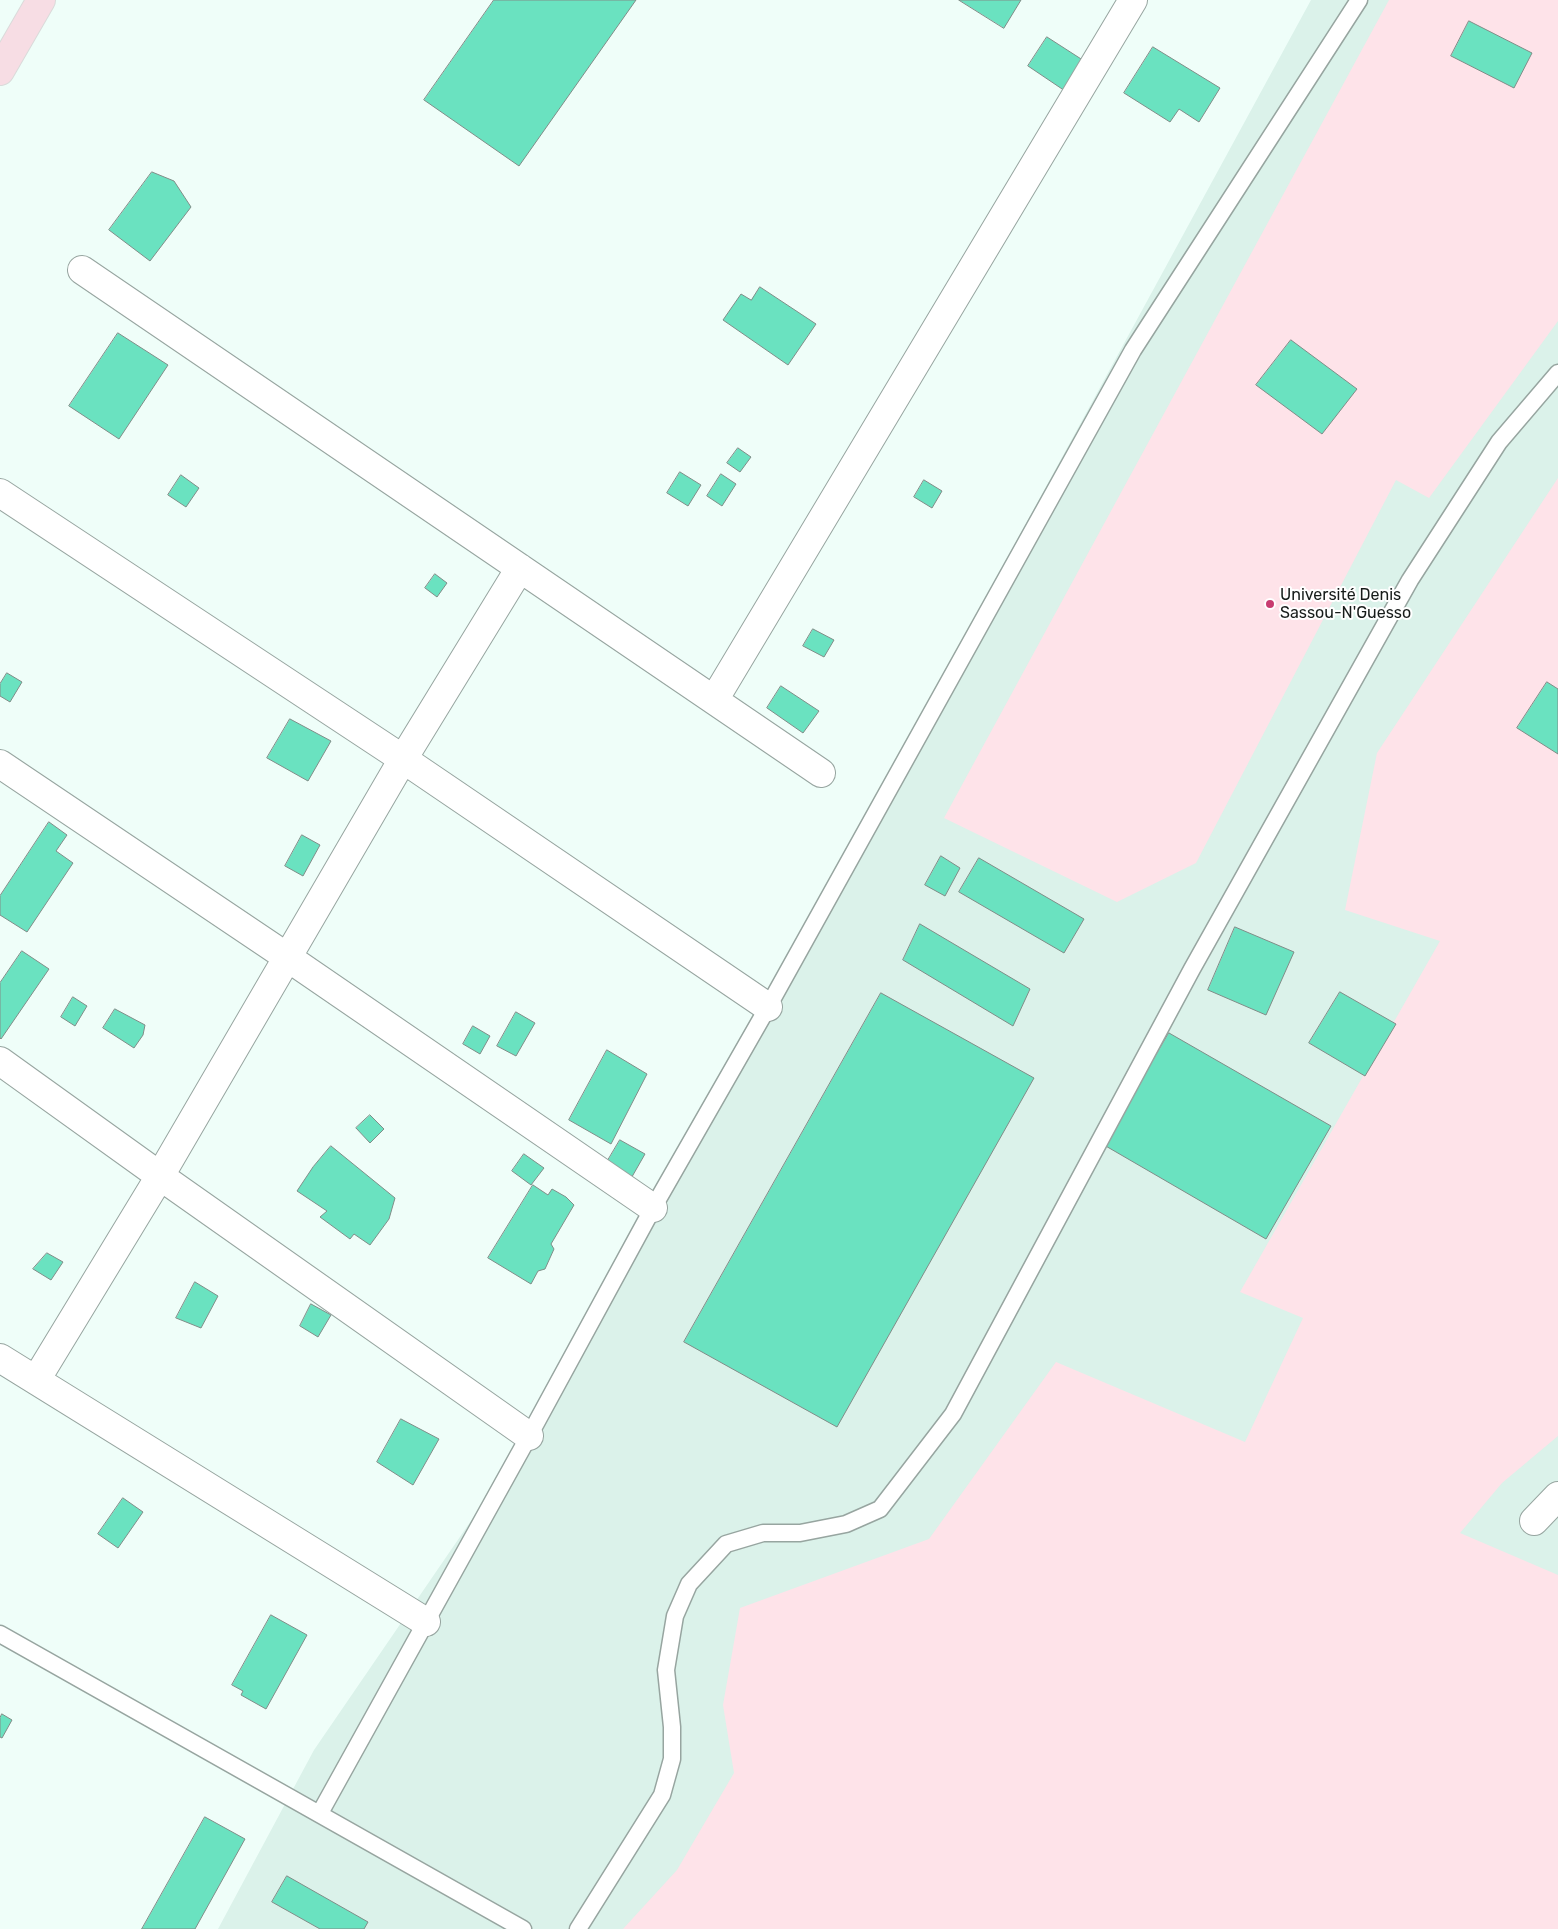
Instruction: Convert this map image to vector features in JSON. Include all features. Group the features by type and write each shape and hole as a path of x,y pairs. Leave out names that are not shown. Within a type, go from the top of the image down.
{"main road":[{"path":"0,70 41,0"}],"street":[{"path":"714,700 1133,0"},
{"path":"82,270 821,773"},
{"path":"0,493 403,759 768,1007"},
{"path":"36,1380 160,1176 403,759 520,568"},
{"path":"0,764 287,957 653,1208"},
{"path":"0,1061 530,1436"},
{"path":"0,1358 426,1622"},
{"path":"1534,1521 1558,1496"}],"lane":[{"path":"320,1813 530,1436 653,1208 768,1007 1133,350 1359,0"},
{"path":"578,1929 662,1795 672,1759 672,1727 666,1670 675,1616 689,1584 726,1544 763,1533 800,1533 846,1524 880,1509 953,1414 1192,969 1410,580 1499,442 1558,373"},
{"path":"0,1634 523,1929"}],"shaded area":[{"name":"Université Denis Sassou-N'Guesso","path":"1311,0 1558,0 1558,1929 218,1929 314,1750 529,1436"},
{"path":"1389,0 1558,0 1558,321 1429,498 1396,480 1196,863 1117,902 944,818"},
{"path":"1558,478 1558,1436 1502,1483 1460,1533 1558,1575 1558,1929 623,1929 677,1870 734,1773 723,1705 740,1608 929,1539 1056,1362 1245,1442 1303,1318 1240,1292 1440,941 1345,910 1377,753"}],"building":[{"path":"494,0 636,0 519,166 424,100"},
{"path":"959,0 1021,0 1004,28"},
{"path":"1469,21 1532,53 1514,88 1451,56"},
{"path":"1047,37 1092,66 1071,95 1028,66"},
{"path":"1153,47 1220,88 1199,122 1179,109 1170,122 1124,93"},
{"path":"152,172 174,181 191,207 150,261 109,230"},
{"path":"760,287 816,324 788,365 723,320 741,294 751,300"},
{"path":"118,333 168,365 119,439 69,406"},
{"path":"1291,340 1357,389 1322,434 1256,385"},
{"path":"738,448 751,457 740,472 727,463"},
{"path":"680,472 701,485 688,506 667,493"},
{"path":"721,474 736,484 722,506 707,496"},
{"path":"181,475 199,488 186,507 168,495"},
{"path":"924,480 942,491 932,508 914,497"},
{"path":"435,574 447,583 437,597 425,588"},
{"path":"813,629 834,640 824,657 803,646"},
{"path":"7,673 22,682 10,702 0,696 0,684"},
{"path":"1547,682 1558,689 1558,754 1517,728"},
{"path":"781,686 819,711 803,733 767,708"},
{"path":"290,719 331,741 308,781 267,758"},
{"path":"49,822 67,835 56,851 73,863 27,932 0,915 0,896"},
{"path":"302,835 320,845 303,876 285,866"},
{"path":"941,856 960,868 945,896 925,885"},
{"path":"979,858 1084,919 1064,953 959,892"},
{"path":"920,924 1030,989 1013,1026 903,960"},
{"path":"1235,927 1294,952 1266,1015 1208,990"},
{"path":"22,951 49,969 1,1039 0,983"},
{"path":"1340,992 1396,1024 1365,1076 1309,1043"},
{"path":"881,993 1034,1078 837,1427 684,1342"},
{"path":"73,997 87,1006 75,1026 61,1017"},
{"path":"115,1009 145,1025 143,1035 134,1048 103,1028"},
{"path":"516,1012 535,1023 516,1056 497,1046"},
{"path":"473,1026 490,1036 480,1054 463,1044"},
{"path":"1169,1033 1331,1126 1266,1239 1104,1145"},
{"path":"607,1050 647,1074 611,1144 569,1120"},
{"path":"370,1115 384,1129 370,1143 356,1128"},
{"path":"620,1140 645,1154 629,1182 604,1167"},
{"path":"331,1146 395,1198 389,1219 370,1245 354,1234 350,1239 320,1217 327,1211 297,1191 313,1167"},
{"path":"524,1154 544,1168 531,1185 512,1171"},
{"path":"533,1185 548,1195 552,1189 566,1197 574,1205 551,1244 554,1249 545,1269 538,1271 531,1284 488,1258"},
{"path":"47,1253 63,1262 51,1280 33,1269"},
{"path":"195,1282 218,1296 201,1328 176,1318"},
{"path":"311,1304 331,1315 318,1337 300,1326"},
{"path":"401,1419 439,1439 413,1485 377,1462"},
{"path":"123,1498 143,1512 118,1548 98,1534"},
{"path":"271,1615 307,1635 266,1709 241,1695 243,1691 232,1685"},
{"path":"2,1714 12,1720 2,1738 0,1737 0,1718"},
{"path":"205,1817 245,1839 195,1929 142,1929"},
{"path":"287,1876 368,1922 364,1929 320,1929 272,1902"}],"place":[{"name":"Université Denis Sassou-N'Guesso","path":"1270,604"}]}
